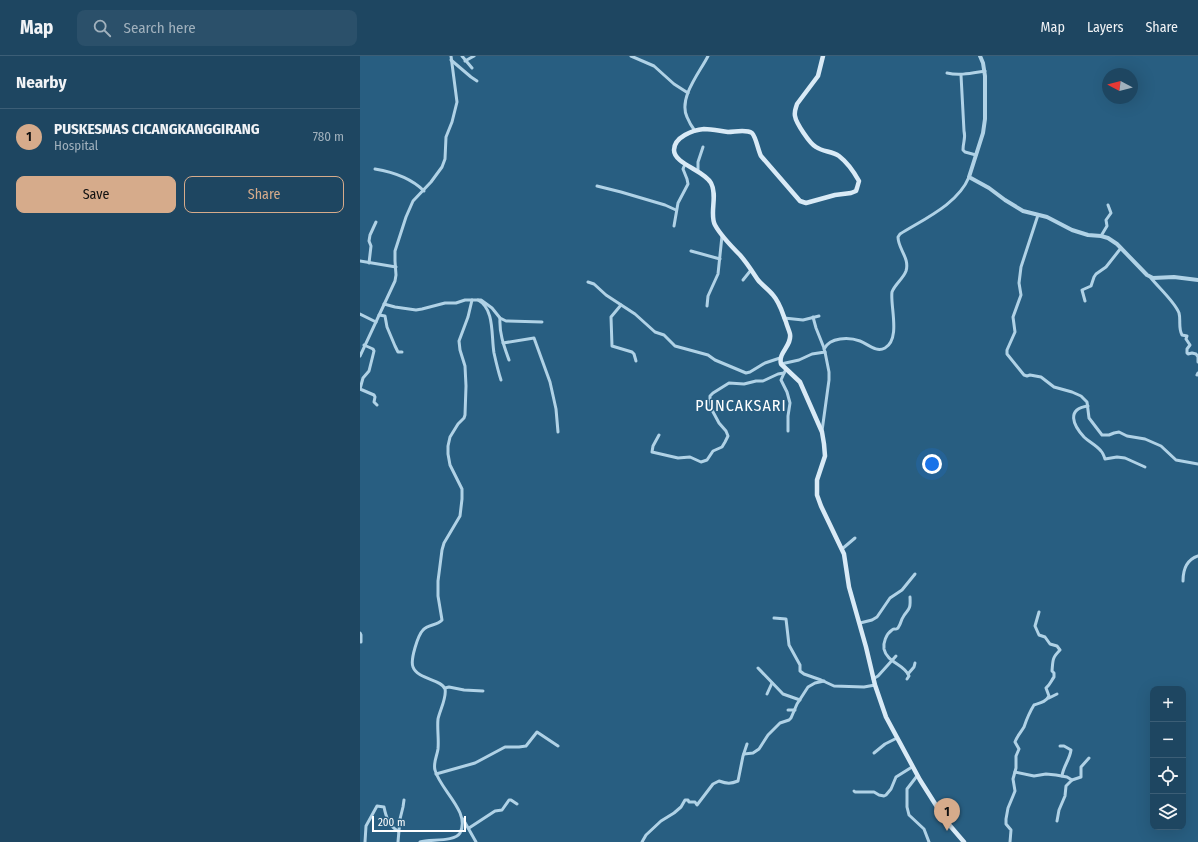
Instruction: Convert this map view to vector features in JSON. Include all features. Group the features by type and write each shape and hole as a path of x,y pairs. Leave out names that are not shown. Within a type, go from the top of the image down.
{"main road":[{"path":"823,56 818,76 797,104 795,108 795,117 812,144 819,149 836,154 852,169 859,181 854,192 835,195 806,203 800,201 761,156 755,138 751,133 704,129 694,131 681,137 674,146 674,150 676,156 685,164 698,171 711,183 714,194 714,224 722,236 749,265 759,281 776,300 780,307 789,332 790,340 789,345 780,358 781,364 785,371 795,376 800,382 822,432 825,456 818,480 817,494 821,506 846,559 849,587 860,623 873,679 886,717 917,776 946,821 964,842"}],"street":[{"path":"462,56 472,68"},
{"path":"465,60 474,56"},
{"path":"631,56 654,66 674,84 688,93"},
{"path":"694,131 686,116 685,103 688,93 708,56"},
{"path":"824,348 829,342 844,339 861,341 874,349 881,349 887,347 891,341 894,321 892,292 893,288 904,276 907,267 906,260 898,243 898,237 900,234 933,214 958,195 965,186 969,177 980,143 985,112 985,71 980,56"},
{"path":"451,58 477,82"},
{"path":"360,356 395,281 395,251 406,217 414,201 424,191 442,167 445,160 446,137 457,105 451,58"},
{"path":"947,73 961,75 985,71"},
{"path":"961,75 965,135 963,150 976,155"},
{"path":"698,171 698,162 703,147"},
{"path":"674,226 678,203 688,184 688,179 683,169 685,164"},
{"path":"375,169 402,176 418,185 424,191"},
{"path":"969,177 1019,209 1047,217 1079,233 1108,238 1121,248 1176,306 1179,315 1180,331 1182,334 1187,336 1186,339 1190,345 1187,352 1188,354 1196,354 1198,357 1198,362"},
{"path":"597,186 665,205 676,210"},
{"path":"1102,236 1107,226 1106,220 1110,213 1108,205"},
{"path":"1038,215 1021,267 1019,283 1021,295 1013,317 1015,332 1006,353 1024,375 1041,376 1054,387 1078,394 1085,399 1088,406 1089,418 1102,435 1109,435 1119,432 1127,436 1145,439 1161,446 1176,460 1198,464"},
{"path":"369,263 371,246 370,235 376,222"},
{"path":"707,306 708,296 718,274 722,236"},
{"path":"1085,301 1082,290 1091,286 1096,274 1106,268 1121,248"},
{"path":"691,251 720,259"},
{"path":"360,261 396,267"},
{"path":"743,280 751,270"},
{"path":"1151,278 1174,277 1198,280"},
{"path":"588,282 594,284 606,295 636,314 655,332 664,335 675,346 708,355 715,360 744,372 750,372 765,363 780,358"},
{"path":"384,304 416,310 445,303 456,303 462,300 482,300 486,302 500,318 506,321 542,322"},
{"path":"474,300 484,304 489,314 494,352 501,380"},
{"path":"474,300 459,341 466,386 465,415 450,437 448,446 450,465 462,493 460,516 442,545 438,581 438,596 442,620 440,623 424,629 417,644 413,659 413,668 418,673 441,684 444,688 444,696 438,719 438,749 434,767 436,774 476,842"},
{"path":"621,305 611,317 612,346 632,352 636,361"},
{"path":"360,314 376,322"},
{"path":"379,314 385,316 387,327 395,346 398,352 402,352"},
{"path":"784,318 802,320 819,316"},
{"path":"813,317 824,348 829,372 822,432"},
{"path":"500,318 503,343 509,360"},
{"path":"503,343 534,338 551,386 556,409 558,432"},
{"path":"364,345 374,351 369,371 363,378 360,389 374,395 374,402 377,405"},
{"path":"781,364 799,360 812,354 825,352"},
{"path":"785,371 781,380 790,403 788,432"},
{"path":"658,435 652,452 678,458 690,457 701,462 707,460 713,451 722,447 728,436 712,410 710,396 729,383 744,384 763,381 785,371"},
{"path":"1088,406 1080,407 1074,412 1073,415 1076,426 1083,436 1100,450 1105,459 1117,457 1125,458 1145,467"},
{"path":"842,549 854,538"},
{"path":"1183,581 1183,574 1186,565 1192,558 1198,556"},
{"path":"860,623 877,617 890,598 902,590 915,574"},
{"path":"908,674 891,660 884,651 884,643 891,631 899,626 909,609 910,597"},
{"path":"1040,612 1035,626 1039,635 1045,638 1050,644 1057,646 1060,650 1054,656 1052,662 1052,671 1055,675 1046,688 1049,695 1048,699"},
{"path":"774,618 784,618 786,620 789,645 800,665 800,671 834,686 864,687 875,685"},
{"path":"360,633 361,642"},
{"path":"873,679 878,676 896,656"},
{"path":"907,679 909,676 908,674 914,667 915,663"},
{"path":"758,668 783,694 800,700"},
{"path":"744,754 753,753 759,749 768,735 780,723 789,720 810,686 824,681"},
{"path":"767,694 772,683"},
{"path":"444,688 449,687 464,690 483,691"},
{"path":"1010,842 1011,830 1006,824 1006,818 1008,808 1015,791 1013,782 1016,768 1016,756 1019,749 1015,744 1016,737 1023,728 1026,717 1034,705 1044,702 1051,696 1057,694"},
{"path":"788,710 794,710"},
{"path":"436,774 475,763 505,747 526,746 537,732 558,746"},
{"path":"874,754 885,744 897,738"},
{"path":"642,842 646,835 661,821 674,813 685,800 695,802 697,805 713,784 720,781 726,784 731,784 738,781 747,744"},
{"path":"1060,746 1071,750 1062,776"},
{"path":"1057,821 1059,810 1065,796 1066,786 1072,780 1081,777 1081,767 1089,758"},
{"path":"854,791 874,792 884,796 891,789 896,777 912,767"},
{"path":"1015,772 1034,776 1046,774 1062,776 1072,780"},
{"path":"917,776 907,791 908,810 909,815 924,829 930,842"},
{"path":"398,842 398,831 404,800"},
{"path":"469,828 495,811 502,810 509,800 517,804"},
{"path":"365,842 366,826 376,806 384,807 389,822 393,828 398,831"},
{"path":"420,842 457,837 460,834 462,825 461,815"}],"place":[{"name":"PUSKESMAS CICANGKANGGIRANG","path":"947,831"}],"district":[{"name":"PUNCAKSARI","path":"741,405"}]}
